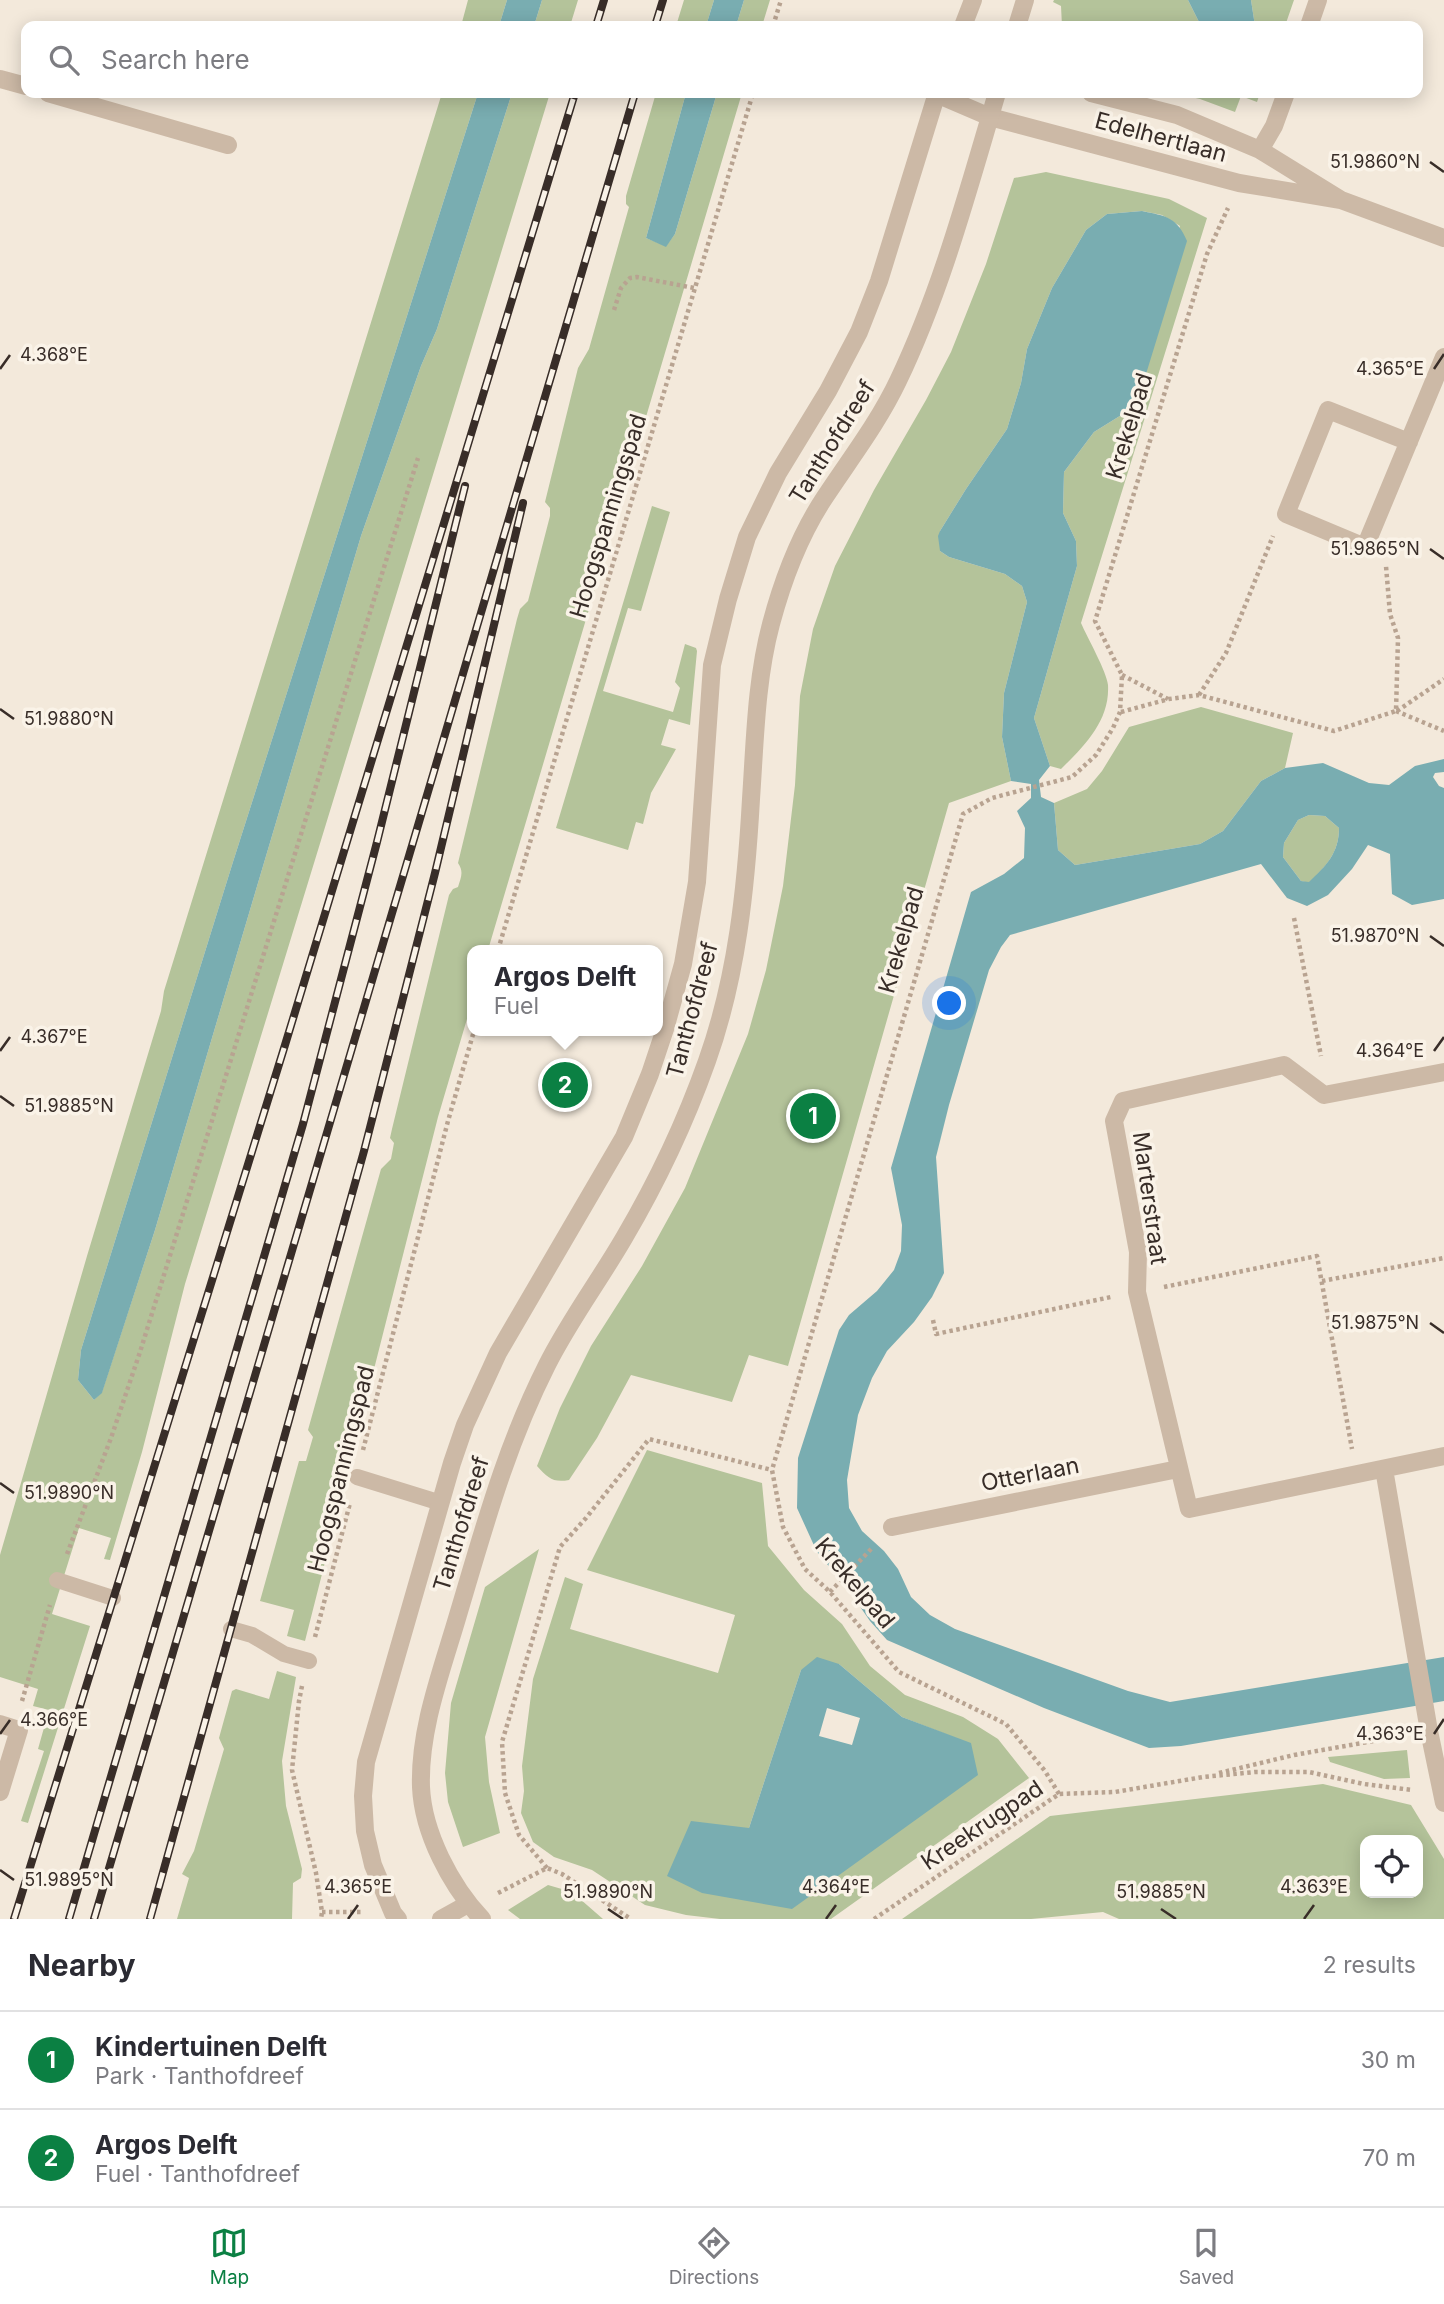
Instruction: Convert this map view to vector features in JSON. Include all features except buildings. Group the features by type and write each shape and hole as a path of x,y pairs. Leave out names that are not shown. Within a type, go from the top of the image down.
{"street":[{"path":"965,21 973,0"},
{"path":"1019,21 1025,0"},
{"path":"1311,21 1318,0"},
{"path":"0,79 21,85"},
{"path":"65,98 228,145"},
{"name":"Tanthofdreef","path":"398,1919 373,1865 365,1830 363,1796 366,1762 441,1503 466,1425 498,1353 624,1137 666,1029 683,964 697,882 712,665 728,599 747,537 778,473 828,391 859,332 879,281 935,98"},
{"name":"Edelhertlaan","path":"948,98 990,117 1239,183 1341,200 1444,238"},
{"name":"Tanthofdreef","path":"482,1919 468,1904 432,1842 421,1789 424,1743 449,1645 498,1482 521,1419 550,1358 656,1182 685,1120 709,1056 727,990 740,923 748,855 759,680 770,628 789,562 822,501 862,444 896,386 925,322 996,98"},
{"name":"Edelhertlaan","path":"1111,98 1177,115 1260,150 1341,200"},
{"path":"1260,150 1274,126 1284,98"},
{"path":"1409,442 1328,410 1286,514 1365,547 1409,442 1444,357"},
{"name":"Marterstraat","path":"1329,1094 1324,1095 1284,1065 1124,1101 1114,1121 1138,1252 1137,1292 1189,1509 1357,1474"},
{"path":"1329,1094 1444,1072"},
{"path":"1357,1474 1444,1456"},
{"path":"1384,1468 1442,1795"},
{"name":"Otterlaan","path":"892,1527 1178,1469"},
{"path":"0,1724 19,1730 0,1792"},
{"path":"440,1919 468,1904"}],"lane":[{"path":"357,1477 441,1503"},
{"path":"57,1580 113,1598"},
{"path":"231,1629 252,1635 284,1654 309,1661"}],"path":[{"path":"775,21 781,0"},
{"name":"Hoogspanningspad","path":"499,945 751,98"},
{"name":"Krekelpad","path":"1059,1794 1045,1771 1006,1724 899,1672 830,1592 806,1569 782,1527 772,1470 963,814 992,799 1072,777 1096,755 1120,712 1122,675 1095,621 1207,254 1239,183"},
{"path":"614,310 621,288 630,278 694,288"},
{"path":"26,1686 57,1580 111,1438 140,1352 418,458"},
{"path":"1199,695 1226,653 1274,533 1286,514"},
{"path":"1365,547 1387,567 1391,614 1398,638 1396,711"},
{"path":"1122,675 1169,699"},
{"path":"1120,712 1169,699 1199,695 1334,731 1396,711 1444,679"},
{"path":"1396,711 1444,732"},
{"path":"1294,918 1329,1094"},
{"name":"Hoogspanningspad","path":"321,1919 316,1873 292,1770 299,1701 448,1121 473,1036"},
{"path":"933,1320 936,1334 1317,1256 1357,1474"},
{"path":"1322,1281 1444,1258"},
{"path":"547,1868 519,1835 505,1793 502,1742 560,1547 649,1439 772,1470"},
{"path":"830,1592 892,1527"},
{"name":"Kreekrugpad","path":"874,1919 1059,1794 1115,1792 1203,1777 1294,1755 1429,1731"},
{"name":"Kreekrugpad","path":"1203,1777 1255,1772 1309,1772 1364,1784 1442,1795"}],"green space":[{"path":"468,0 507,0 501,21 462,21"},
{"path":"542,0 578,0 572,21 536,21"},
{"path":"684,0 714,0 708,21 678,21"},
{"path":"744,0 770,0 764,21 738,21"},
{"path":"1188,0 1198,21 1062,21 1061,6 1053,2"},
{"path":"1251,0 1294,0 1287,21 1254,21"},
{"path":"440,98 476,98 81,1350 78,1380 94,1400 102,1392 155,1230 361,536 421,366 437,329 510,98 548,98 185,1284 142,1452 110,1560 104,1559 111,1538 79,1528 52,1614 90,1626 28,1823 21,1821 44,1751 38,1749 49,1710 33,1706 38,1689 0,1677 0,1555 161,1011 164,991"},
{"path":"655,98 685,98 646,238 666,246 675,234 716,98 741,98 489,945 467,945 467,1019 438,1117 305,1641 287,1636 294,1610 260,1601 299,1461 306,1461 313,1437 308,1430 381,1169 391,1159 394,1143 390,1138 449,895 458,887 461,877 458,863 517,619 520,609 528,601 550,516 550,508 545,502 578,368 589,349 629,207 626,204"},
{"path":"1196,98 1240,98 1235,112"},
{"path":"1046,172 1169,199 1207,218 1081,623 1107,679 1105,710 1087,742 1070,760 1061,769 1050,766 1034,718 1077,566 1076,541 1063,513 1064,472 1094,432 1123,414 1180,226 1162,215 1142,211 1107,214 1086,230 1052,288 1027,349 1021,383 1007,429 940,531 940,551 949,557 1005,574 1022,586 1027,602 1004,693 1002,737 1011,781 949,803 788,1366 749,1355 732,1402 631,1375 597,1438 569,1480 555,1480 537,1466 560,1408 591,1346 642,1266 685,1188 748,1034 766,970 783,886 795,785 800,696 813,629 835,566 951,352 986,264 1014,178"},
{"path":"652,506 670,512 641,611 628,608 603,691 673,712 680,688 675,682 685,644 697,651 690,725 669,719 661,745 676,749 651,793 643,824 636,822 628,850 556,828"},
{"path":"1201,707 1293,733 1285,768 1261,781 1223,831 1200,844 1075,865 1058,850 1054,803 1087,789 1102,771 1129,727"},
{"path":"1309,815 1325,816 1339,828 1334,852 1309,883 1301,881 1283,857 1284,843 1298,820"},
{"path":"647,1450 762,1483 768,1546 804,1590 842,1624 870,1666 905,1695 963,1717 998,1739 1029,1778 831,1919 720,1919 686,1915 645,1905 592,1870 554,1857 533,1842 521,1813 524,1791 522,1766 533,1679 565,1577 583,1584 570,1629 718,1673 735,1615 587,1570","holes":["839,1664 902,1717 971,1744 749,1828 801,1670"]},
{"path":"539,1549 485,1737 489,1782 500,1833 463,1847 448,1802 445,1773 451,1703 485,1587"},
{"path":"277,1671 296,1677 282,1761 286,1806 302,1869 301,1878 293,1883 292,1919 177,1919 189,1878 182,1874 194,1851 224,1749 219,1738 232,1691 236,1689 269,1699"},
{"path":"1407,1750 1410,1778 1384,1779 1330,1762 1328,1757"},
{"path":"1323,1784 1411,1805 1444,1859 1444,1919 1119,1919 1103,1912 1031,1919 902,1919 1050,1816"},
{"path":"548,1885 572,1892 603,1919 520,1919 508,1910"}],"water":[{"path":"507,0 542,0 536,21 501,21"},
{"path":"714,0 744,0 738,21 708,21"},
{"path":"1188,0 1251,0 1254,21 1198,21"},
{"path":"476,98 510,98 437,329 421,366 361,536 155,1230 102,1393 94,1400 78,1380 81,1350"},
{"path":"685,98 716,98 675,234 666,247 646,238"},
{"path":"1142,211 1164,216 1175,222 1187,241 1142,387 1123,414 1094,432 1064,472 1063,513 1076,541 1077,566 1034,718 1050,766 1039,780 1041,797 1054,803 1058,850 1075,865 1200,844 1223,831 1261,781 1285,768 1323,763 1369,783 1389,785 1415,766 1444,759 1444,772 1435,773 1433,777 1439,786 1444,788 1444,899 1412,905 1392,894 1390,854 1368,845 1352,869 1328,895 1307,906 1287,898 1261,864 1010,935 989,970 936,1157 944,1273 932,1297 914,1322 887,1351 872,1378 858,1415 847,1480 849,1508 862,1531 884,1551 898,1569 911,1597 930,1615 955,1629 1128,1691 1170,1702 1444,1657 1444,1701 1181,1746 1149,1748 1044,1708 887,1640 817,1552 797,1508 798,1458 839,1330 849,1315 877,1291 894,1270 901,1251 902,1225 891,1168 971,892 1004,874 1024,858 1025,828 1017,811 1031,798 1031,784 1011,781 1002,737 1004,693 1027,602 1022,586 1005,574 949,557 940,551 938,536 1007,429 1021,383 1027,349 1052,288 1086,230 1107,214","holes":["1309,815 1325,816 1339,828 1337,845 1315,876 1309,882 1301,881 1283,857 1284,843 1298,820"]},
{"path":"817,1657 839,1664 902,1717 971,1743 978,1775 792,1909 702,1893 667,1876 691,1821 749,1828 801,1670","holes":["827,1708 860,1718 852,1745 819,1736"]}],"railway":[{"path":"598,21 604,0"},
{"path":"657,21 663,0"},
{"path":"14,1919 285,1045 573,98"},
{"path":"94,1919 634,98"},
{"path":"69,1919 303,1124 377,842 465,486"},
{"path":"150,1919 364,1151 435,873 523,503"}],"place":[{"name":"Argos Delft","path":"565,1085"},
{"name":"Kindertuinen Delft","path":"813,1116"}]}
